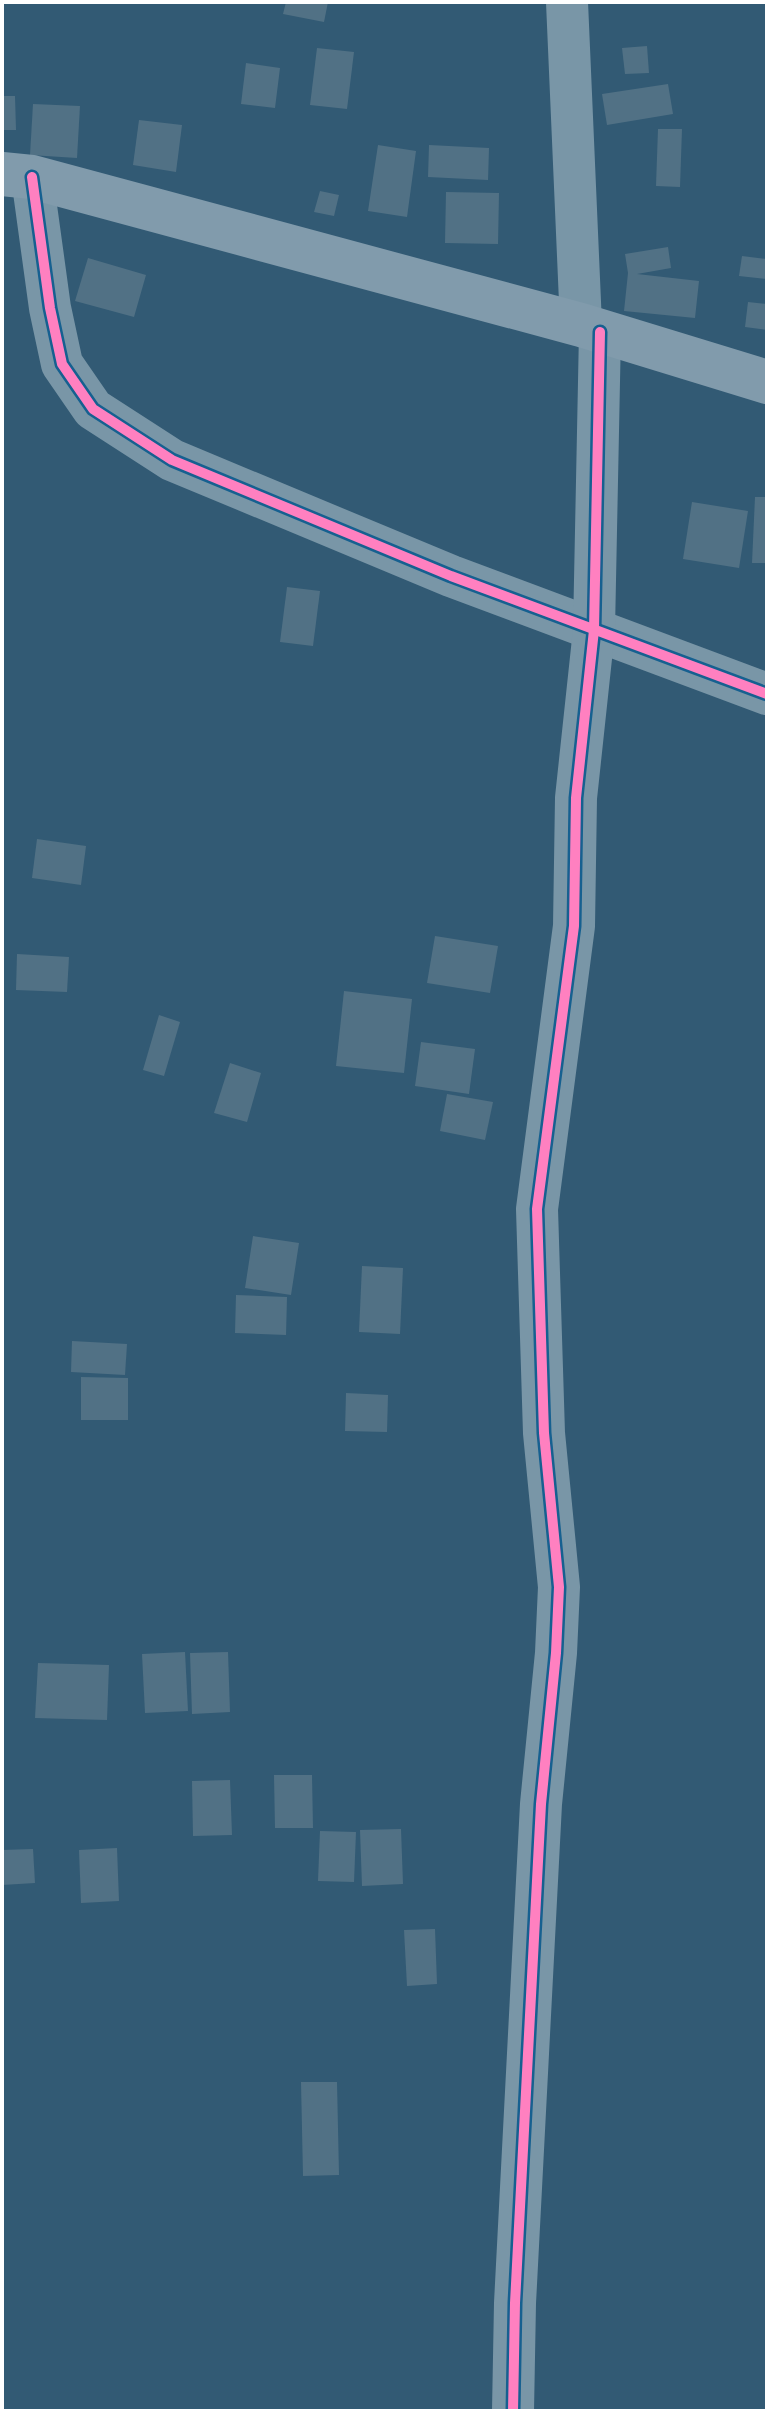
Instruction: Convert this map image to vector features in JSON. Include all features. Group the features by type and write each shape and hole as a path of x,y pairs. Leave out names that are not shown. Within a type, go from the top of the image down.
{"street":[{"path":"513,2411 515,2303 541,1804 556,1653 559,1587 544,1433 537,1209 574,926 576,798 594,630 590,329 567,2"},
{"path":"767,382 590,329 17,175 62,364 93,409 172,460 451,576 767,694"}],"building":[{"path":"286,2 328,2 324,22 283,14"},
{"path":"647,46 649,73 625,74 622,48"},
{"path":"317,48 354,52 347,109 310,105"},
{"path":"246,63 280,68 275,108 241,104"},
{"path":"668,84 673,114 607,125 602,94"},
{"path":"2,96 15,96 16,130 2,130"},
{"path":"33,104 80,106 77,158 30,155"},
{"path":"139,120 182,125 176,172 133,165"},
{"path":"658,129 682,129 680,187 656,186"},
{"path":"378,145 416,151 407,217 368,211"},
{"path":"429,145 489,148 488,180 428,177"},
{"path":"320,191 339,195 334,216 314,212"},
{"path":"446,192 499,193 498,244 445,243"},
{"path":"668,247 671,268 637,274 699,281 695,318 624,311 628,273 625,254"},
{"path":"742,256 767,259 767,279 739,276"},
{"path":"88,258 146,275 134,317 75,301"},
{"path":"748,302 767,304 767,330 745,327"},
{"path":"755,497 767,497 767,563 752,563"},
{"path":"692,502 748,511 739,568 683,559"},
{"path":"287,587 320,591 313,646 280,642"},
{"path":"37,839 86,846 81,885 32,878"},
{"path":"435,936 498,946 490,993 427,983"},
{"path":"17,954 69,957 67,992 16,990"},
{"path":"344,991 412,999 404,1073 336,1066"},
{"path":"159,1015 180,1022 164,1076 143,1070"},
{"path":"421,1042 475,1049 469,1094 415,1086"},
{"path":"230,1063 261,1073 247,1122 214,1113"},
{"path":"447,1094 493,1102 485,1140 440,1131"},
{"path":"253,1236 299,1243 291,1295 245,1288"},
{"path":"362,1266 403,1268 400,1334 359,1332"},
{"path":"236,1295 287,1297 286,1335 235,1333"},
{"path":"72,1341 127,1344 125,1375 71,1372"},
{"path":"81,1377 128,1378 128,1420 81,1420"},
{"path":"346,1393 388,1395 387,1432 345,1431"},
{"path":"185,1652 188,1711 145,1713 142,1654"},
{"path":"228,1652 230,1712 192,1714 190,1653"},
{"path":"38,1663 109,1665 107,1720 35,1718"},
{"path":"274,1775 312,1775 313,1828 275,1828"},
{"path":"230,1780 232,1835 193,1836 192,1781"},
{"path":"401,1829 403,1884 362,1886 360,1830"},
{"path":"320,1831 356,1832 354,1882 318,1881"},
{"path":"117,1848 119,1901 81,1903 79,1850"},
{"path":"33,1849 35,1883 2,1885 2,1850"},
{"path":"435,1929 437,1984 407,1986 404,1930"},
{"path":"301,2082 337,2082 339,2175 303,2176"}],"cycle path":[{"path":"32,177 50,308 62,364 93,409 172,460 451,576 767,694"},
{"path":"513,2411 515,2303 541,1804 556,1653 559,1587 544,1433 537,1209 574,926 576,798 594,630 600,332"}]}
